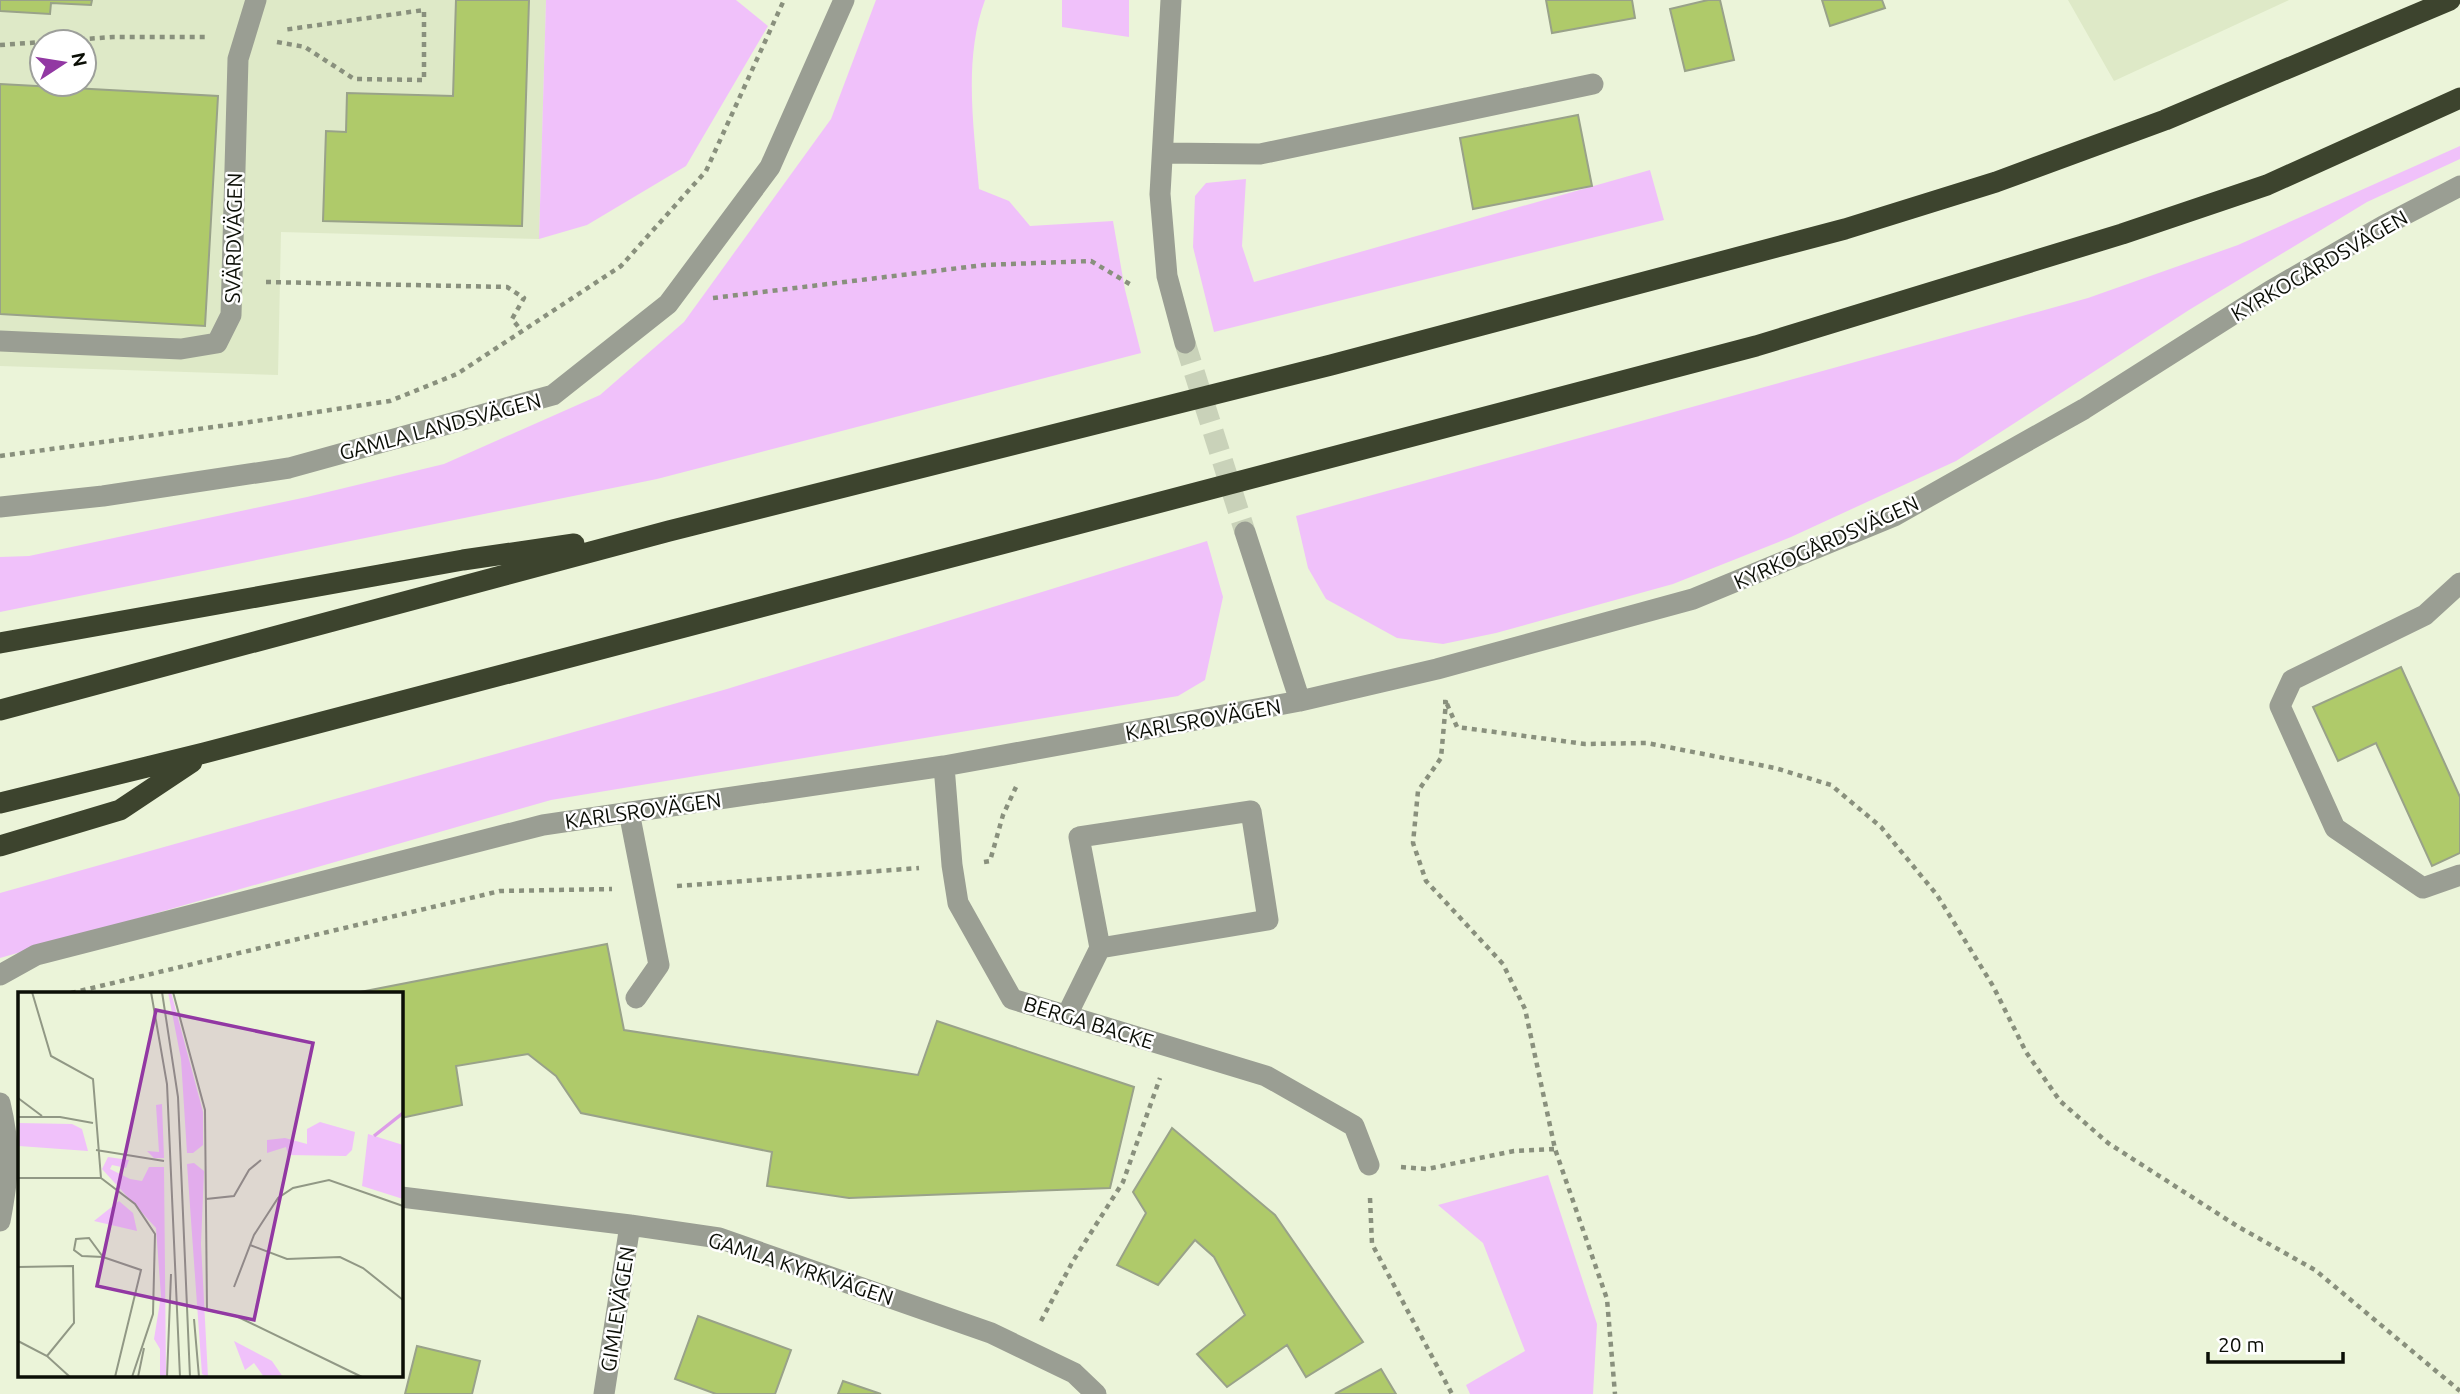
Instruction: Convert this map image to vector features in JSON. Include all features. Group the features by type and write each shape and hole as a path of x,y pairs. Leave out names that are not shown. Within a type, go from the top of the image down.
{"highway":[{"path":"0,710 669,531 1318,369 1845,229 1996,183 2165,120 2450,0"},
{"path":"0,803 204,754 1756,346 2122,234 2267,185 2460,98"},
{"path":"0,643 463,560 669,531"},
{"path":"0,846 120,810 204,754"}],"street":[{"name":"SVÄRDVÄGEN","path":"0,341 181,349 217,343 231,315 238,59 256,0"},
{"name":"GAMLA LANDSVÄGEN","path":"0,506 103,496 289,468 553,395 668,304 770,167 844,0"},
{"path":"1171,0 1160,194 1167,276 1185,343"},
{"path":"1163,153 1260,154 1592,84"},
{"name":"KYRKOGÅRDSVÄGEN","path":"1300,701 1437,670 1693,599 1894,516 2084,409 2270,290 2460,186"},
{"path":"1245,532 1300,701"},
{"path":"2460,583 2425,615 2292,680 2280,706 2335,828 2423,888 2460,875"},
{"name":"KARLSROVÄGEN","path":"0,975 36,955 543,825 944,766 1300,701"},
{"name":"BERGA BACKE","path":"944,766 958,903 1012,999 1266,1076 1354,1126 1369,1165"},
{"path":"1067,1015 1101,948 1079,837 1251,811 1268,920 1101,948"},
{"path":"629,812 659,965 636,998"},
{"path":"0,1103 8,1139 7,1184 0,1221"},
{"name":"GAMLA KYRKVÄGEN","path":"402,1197 630,1224 719,1238 991,1333 1074,1373 1096,1394"},
{"name":"GIMLEVÄGEN","path":"604,1394 630,1224"}],"path":[{"path":"0,456 390,401 457,374 621,266 706,171 784,0"},
{"path":"0,45 113,37 245,37 306,47 354,79 424,80 424,10 317,23 245,37"},
{"path":"668,304 984,265 1091,261 1176,311"},
{"path":"232,281 507,287 524,298 512,318 521,330"},
{"path":"1437,670 1446,702 1457,727 1585,744 1647,743 1775,768 1831,785 1881,827 1937,895 1993,986 2026,1052 2060,1101 2108,1143 2237,1226 2315,1270 2460,1391"},
{"path":"1432,704 1446,702"},
{"path":"1446,702 1441,758 1418,791 1413,843 1426,881 1503,964 1525,1009 1555,1149 1607,1299 1615,1394"},
{"path":"75,992 500,891 643,889 990,861 1003,815 1018,782"},
{"path":"1026,1350 1073,1261 1123,1182 1171,1048"},
{"path":"1452,1394 1372,1244 1369,1165 1427,1169 1514,1151 1555,1149"}],"shaded area":[{"path":"0,0 546,0 539,239 281,232 278,375 0,366"},
{"path":"546,0 736,0 768,26 686,166 587,225 539,239"},
{"path":"876,0 985,0 978,23 972,70 979,189 1009,201 1030,226 1113,221 1125,290 1141,353 657,479 0,612 0,557 29,556 307,497 444,464 600,395 684,322 831,119"},
{"path":"1062,0 1129,0 1129,37 1062,27"},
{"path":"2068,0 2289,0 2114,81"},
{"path":"2460,146 2460,159 2367,202 2189,310 1956,461 1791,537 1673,584 1496,633 1443,644 1397,638 1326,599 1308,568 1296,516 2088,298 2238,245"},
{"path":"1650,170 1664,220 1214,332 1193,247 1195,196 1206,183 1246,179 1242,246 1254,282"},
{"path":"1207,541 1223,597 1205,680 1178,696 551,800 0,958 0,893 727,689"},
{"path":"1548,1175 1597,1324 1593,1394 1470,1394 1466,1385 1525,1351 1483,1243 1438,1205"}],"building":[{"path":"0,0 92,0 91,5 51,3 50,14 0,11"},
{"path":"456,0 529,0 522,226 323,221 326,131 346,132 347,93 453,96"},
{"path":"1546,0 1632,0 1635,18 1552,33"},
{"path":"1708,0 1720,0 1734,60 1685,71 1670,9"},
{"path":"1822,0 1882,0 1885,8 1830,26"},
{"path":"0,84 28,86 28,98 98,98 98,89 218,96 205,326 0,314"},
{"path":"1578,115 1592,186 1473,209 1460,138"},
{"path":"2401,667 2460,797 2460,853 2432,866 2376,743 2338,761 2313,707"},
{"path":"607,944 624,1030 918,1075 937,1021 1134,1087 1110,1188 849,1198 767,1186 772,1152 581,1113 556,1076 528,1054 456,1066 462,1105 402,1118 402,992 360,992"},
{"path":"1172,1128 1275,1215 1363,1342 1306,1377 1287,1345 1227,1387 1197,1354 1245,1315 1214,1257 1195,1240 1158,1285 1117,1265 1146,1213 1133,1192"},
{"path":"698,1316 791,1350 775,1394 716,1394 675,1379"},
{"path":"417,1346 480,1361 472,1394 405,1394"},
{"path":"1381,1369 1396,1394 1335,1394"},
{"path":"843,1381 881,1394 838,1394"}],"tunnel":[{"path":"1185,343 1245,532"}]}
